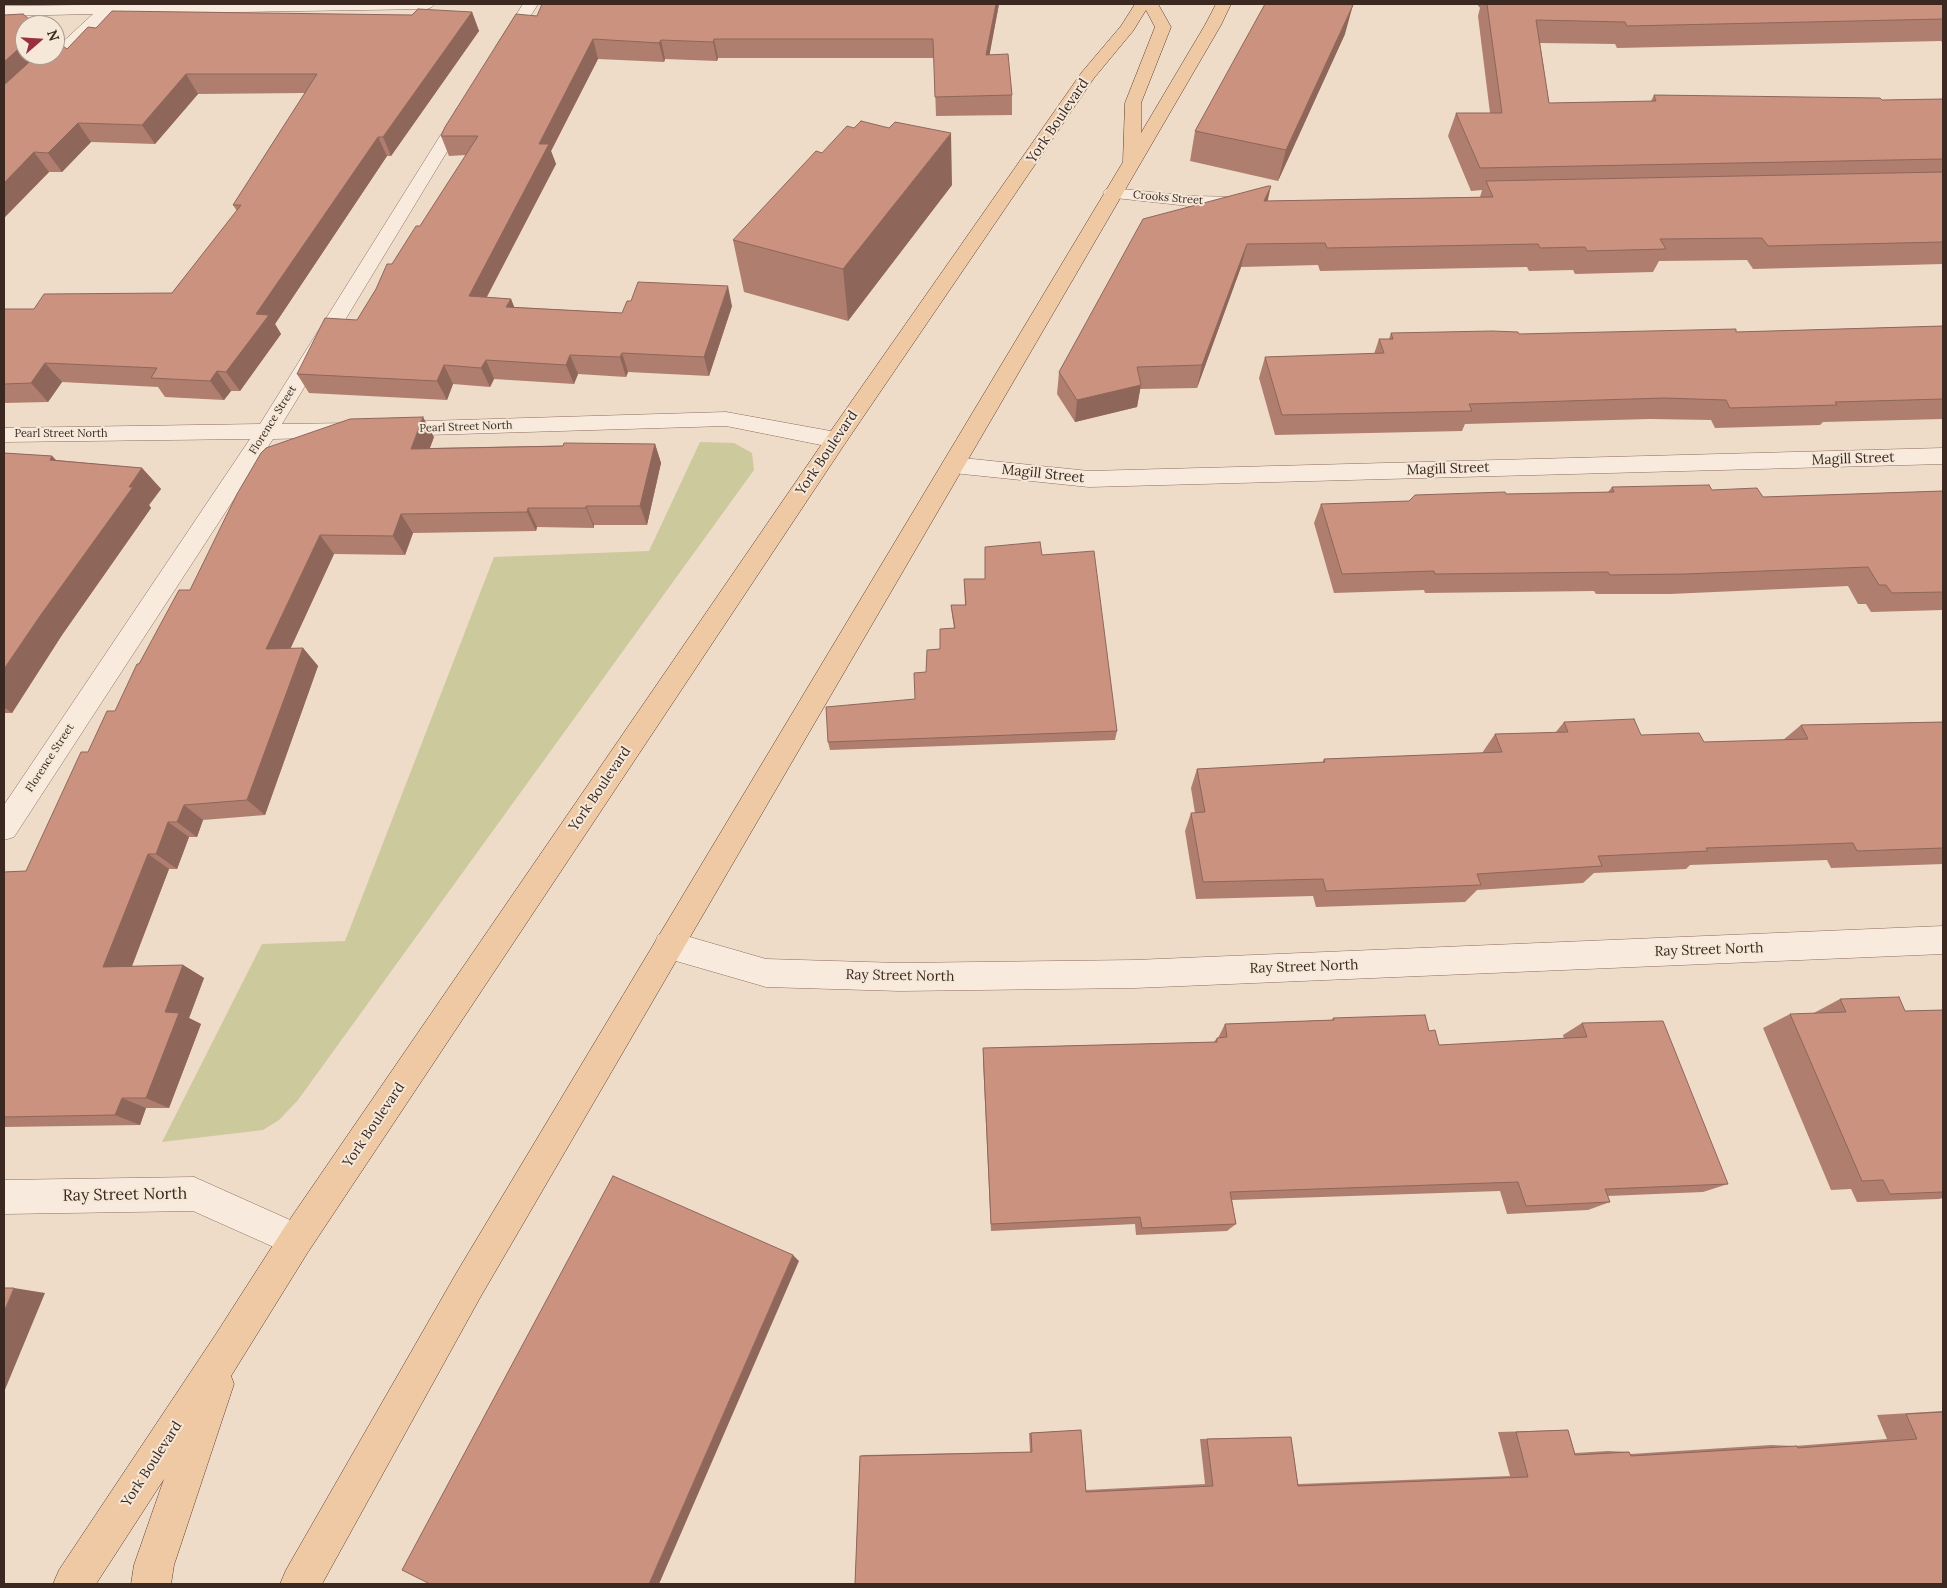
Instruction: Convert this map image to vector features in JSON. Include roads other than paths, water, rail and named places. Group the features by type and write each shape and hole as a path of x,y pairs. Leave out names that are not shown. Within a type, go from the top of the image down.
{"main road":[{"name":"York Boulevard","path":"73,1584 229,1347 296,1240 836,440 1088,75 1127,28 1142,4"},
{"path":"1131,161 1133,103 1162,28 1151,4"},
{"path":"300,1584 469,1284 1213,25 1223,4"},
{"path":"151,1584 154,1565 229,1347"}],"street":[{"path":"4,11 427,4"},
{"path":"494,63 530,4"},
{"path":"4,105 108,9"},
{"name":"Florence Street","path":"4,828 265,433 473,96"},
{"name":"Crooks Street","path":"1112,193 1189,201 1264,202"},
{"name":"Pearl Street North","path":"4,435 265,433 726,419 836,440"},
{"name":"Magill Street","path":"953,465 1089,479 1943,456"},
{"name":"Ray Street North","path":"669,945 766,973 900,978 1135,974 1943,940"},
{"name":"Ray Street North","path":"4,1197 194,1194 296,1240"}]}
